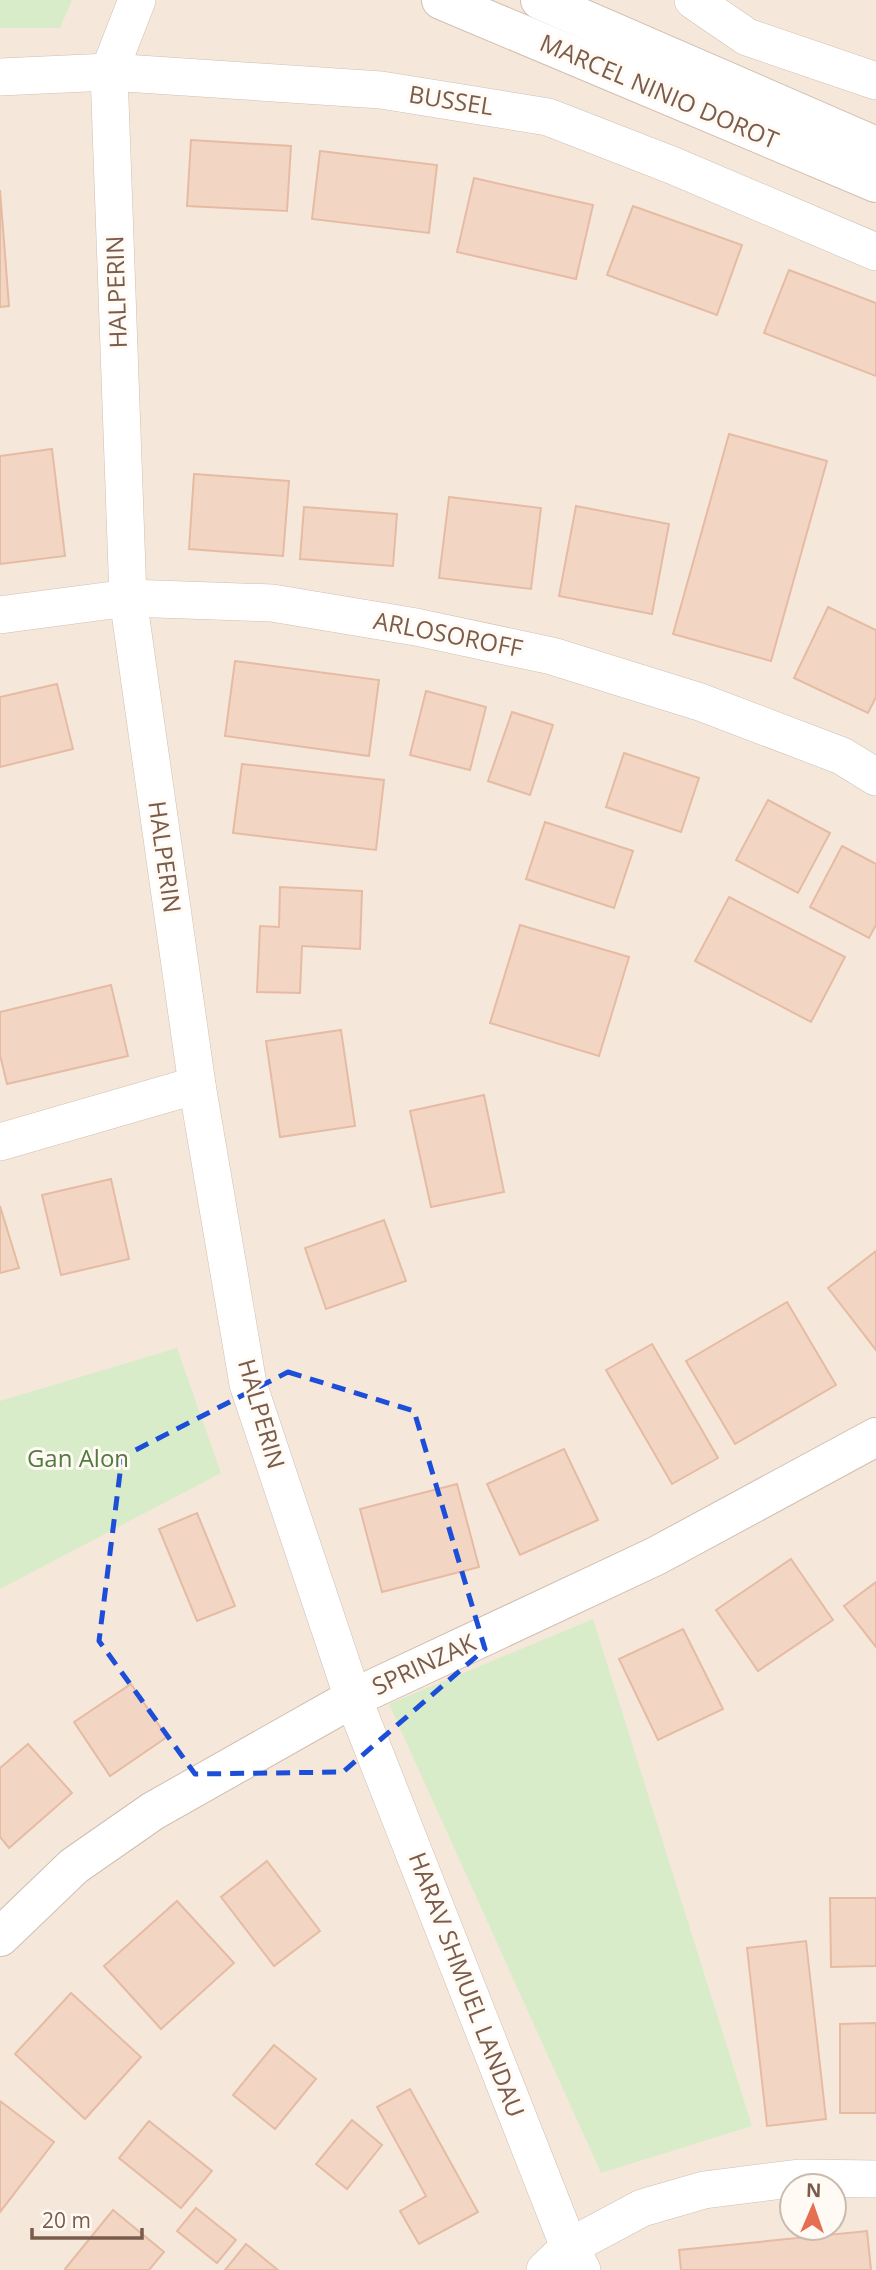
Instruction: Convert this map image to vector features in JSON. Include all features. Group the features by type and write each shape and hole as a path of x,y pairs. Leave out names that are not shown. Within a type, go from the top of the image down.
{"street":[{"name":"HALPERIN","path":"137,0 109,72 128,598 197,1086 248,1384 353,1698"},
{"name":"MARCEL NINIO DOROT","path":"441,0 876,183"},
{"name":"MARCEL NINIO DOROT","path":"540,0 876,146"},
{"path":"693,0 747,37 876,80"},
{"name":"BUSSEL","path":"0,77 109,72 381,90 548,117 674,166 876,252"},
{"name":"ARLOSOROFF","path":"0,615 128,598 272,603 416,627 552,656 700,702 842,756 876,777"},
{"path":"0,1142 197,1086"},
{"name":"SPRINZAK","path":"0,1937 74,1866 153,1811 353,1698 656,1556 876,1437"},
{"name":"HARAV SHMUEL LANDAU","path":"353,1698 566,2262"},
{"path":"566,2262 642,2208 704,2190 799,2178 876,2179"}],"highlighted area":[{"path":"288,1372 414,1411 485,1649 343,1772 195,1774 99,1641 122,1457"}],"shaded area":[{"path":"0,0 876,0 876,2270 0,2270"}],"green space":[{"path":"0,0 72,0 60,28 0,28"},
{"name":"Gan Alon","path":"177,1348 221,1473 0,1589 0,1401"},
{"path":"593,1619 752,2126 601,2173 389,1704"}],"building":[{"path":"191,140 291,146 287,211 187,206"},
{"path":"320,151 437,165 429,233 312,219"},
{"path":"474,178 593,205 576,279 457,252"},
{"path":"0,190 9,306 0,307"},
{"path":"633,206 742,245 717,315 607,275"},
{"path":"789,270 876,303 876,376 764,333"},
{"path":"729,434 827,461 771,661 673,634"},
{"path":"52,449 65,556 0,564 0,456"},
{"path":"194,474 289,481 283,556 189,549"},
{"path":"449,497 541,508 531,589 439,578"},
{"path":"576,506 669,524 652,614 559,596"},
{"path":"304,507 397,514 393,566 300,559"},
{"path":"828,607 876,630 876,697 868,713 794,678"},
{"path":"235,661 379,680 369,756 225,736"},
{"path":"57,684 73,749 0,767 0,697"},
{"path":"426,691 486,707 470,770 410,755"},
{"path":"512,712 553,725 530,795 488,781"},
{"path":"624,753 699,778 681,832 606,807"},
{"path":"242,764 384,780 376,850 233,833"},
{"path":"768,800 830,833 798,893 736,860"},
{"path":"545,822 633,851 614,908 526,879"},
{"path":"842,846 876,864 876,925 869,938 810,907"},
{"path":"280,887 362,891 360,949 302,946 300,993 257,992 260,926 279,927"},
{"path":"729,897 845,957 811,1022 695,961"},
{"path":"520,925 629,957 599,1056 490,1023"},
{"path":"111,985 128,1056 7,1084 0,1055 0,1012"},
{"path":"341,1030 355,1126 280,1137 266,1041"},
{"path":"484,1095 504,1192 431,1207 410,1111"},
{"path":"111,1179 129,1259 61,1275 42,1195"},
{"path":"0,1206 19,1268 0,1273"},
{"path":"384,1220 406,1281 326,1309 305,1248"},
{"path":"876,1251 876,1350 828,1288"},
{"path":"787,1302 836,1385 735,1444 686,1361"},
{"path":"652,1344 718,1458 672,1484 606,1370"},
{"path":"564,1449 598,1520 520,1555 487,1484"},
{"path":"457,1484 479,1567 382,1592 360,1509"},
{"path":"197,1513 235,1606 197,1621 159,1529"},
{"path":"791,1559 833,1620 758,1671 716,1610"},
{"path":"876,1582 876,1647 844,1606"},
{"path":"683,1629 723,1709 658,1740 619,1659"},
{"path":"131,1684 167,1737 110,1776 74,1722"},
{"path":"28,1744 72,1793 9,1848 0,1837 0,1768"},
{"path":"267,1861 320,1931 274,1966 221,1897"},
{"path":"830,1898 876,1898 876,1966 831,1967"},
{"path":"177,1901 234,1963 161,2029 104,1966"},
{"path":"806,1941 826,2119 767,2126 747,1948"},
{"path":"71,1993 141,2057 85,2119 15,2054"},
{"path":"876,2023 876,2113 840,2113 840,2024"},
{"path":"274,2045 316,2079 275,2129 233,2095"},
{"path":"410,2089 478,2212 419,2244 400,2211 426,2196 377,2107"},
{"path":"0,2101 54,2142 0,2212"},
{"path":"352,2120 382,2145 347,2189 316,2164"},
{"path":"149,2121 212,2171 181,2208 119,2158"},
{"path":"196,2208 236,2240 217,2263 177,2231"},
{"path":"113,2210 164,2252 149,2270 65,2269"},
{"path":"867,2231 871,2270 681,2270 679,2250 778,2240 848,2242 848,2233"},
{"path":"246,2244 278,2270 225,2270"}]}
